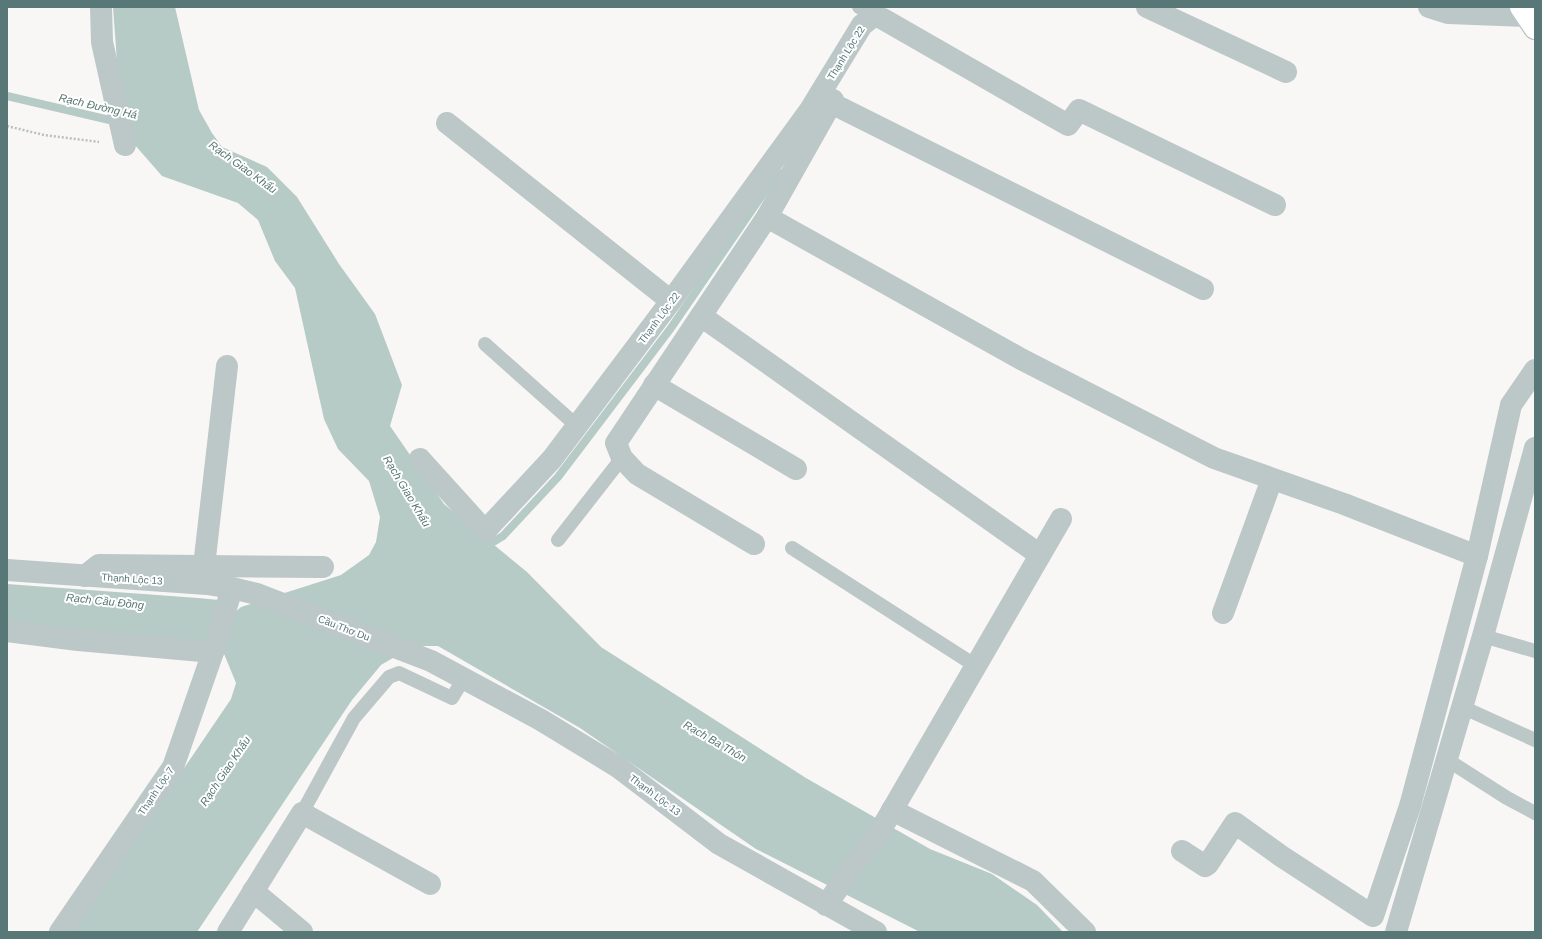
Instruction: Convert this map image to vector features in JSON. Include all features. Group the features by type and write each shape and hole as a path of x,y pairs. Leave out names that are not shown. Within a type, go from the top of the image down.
{"street":[{"path":"101,7 102,42 125,145"},
{"path":"1147,7 1286,72"},
{"path":"1429,7 1448,13 1528,17"},
{"path":"877,12 1068,125 1079,110 1275,205"},
{"name":"Thạnh Lộc 22","path":"622,458 616,443 767,217 831,103 877,12"},
{"name":"Thạnh Lộc 22","path":"420,459 485,531 552,459 577,426 671,301 810,110 862,25 877,12"},
{"path":"831,103 1203,289"},
{"path":"447,123 671,301"},
{"path":"767,217 1021,359 1214,458 1344,504 1477,556"},
{"path":"701,316 1040,555"},
{"path":"204,566 227,366"},
{"path":"1182,851 1205,866 1208,864 1235,823 1281,856 1373,916 1410,806 1477,556 1511,405 1535,372"},
{"path":"654,385 796,469"},
{"path":"1396,932 1483,636 1535,448"},
{"path":"622,458 637,474 754,544"},
{"path":"1224,613 1272,479"},
{"path":"829,900 888,818 1061,519"},
{"path":"85,576 99,565 323,567"},
{"name":"Thạnh Lộc 13","path":"7,570 207,584 256,594"},
{"name":"Thạnh Lộc 7","path":"60,932 173,767 213,652 232,588"},
{"name":"Cầu Thơ Du","path":"256,594 431,661"},
{"path":"7,631 78,640 213,652"},
{"name":"Thạnh Lộc 13","path":"431,661 541,720 618,767 719,844 829,900 876,932"},
{"path":"228,932 302,813 430,884"},
{"path":"888,818 1033,881 1086,932"},
{"path":"253,892 302,932"}],"lane":[{"path":"485,344 577,426"},
{"path":"558,540 622,458"},
{"path":"792,548 976,666"},
{"path":"1483,636 1535,651"},
{"path":"302,813 354,718 389,677 399,672 452,698 464,678"},
{"path":"1462,707 1535,740"},
{"path":"1446,759 1507,798 1535,813"}],"path":[{"path":"7,126 44,135 125,145"}],"water":[{"path":"113,7 175,7 199,110 212,133 222,147 267,167 297,197 339,264 375,314 402,385 390,426 444,504 527,572 601,647 806,778 930,849 992,874 1037,905 1063,932 920,932 756,849 580,728 438,646 413,646 381,665 352,700 197,932 73,932 231,699 236,683 220,644 232,615 241,607 341,575 369,555 376,542 380,517 369,481 338,449 324,419 295,288 275,261 258,220 238,203 162,176 134,144 120,102"},
{"name":"Rạch Cầu Đồng","path":"7,584 219,600 207,643 7,622"}],"waterway":[{"name":"Rạch Đường Há","path":"7,96 118,122"},
{"path":"483,548 503,536 558,477 671,328 778,172"}],"water label":[{"name":"Rạch Giao Khẩu","path":"243,167"},
{"name":"Rạch Giao Khẩu","path":"407,491"},
{"name":"Rạch Ba Thôn","path":"715,741"},
{"name":"Rạch Giao Khẩu","path":"225,771"}]}
